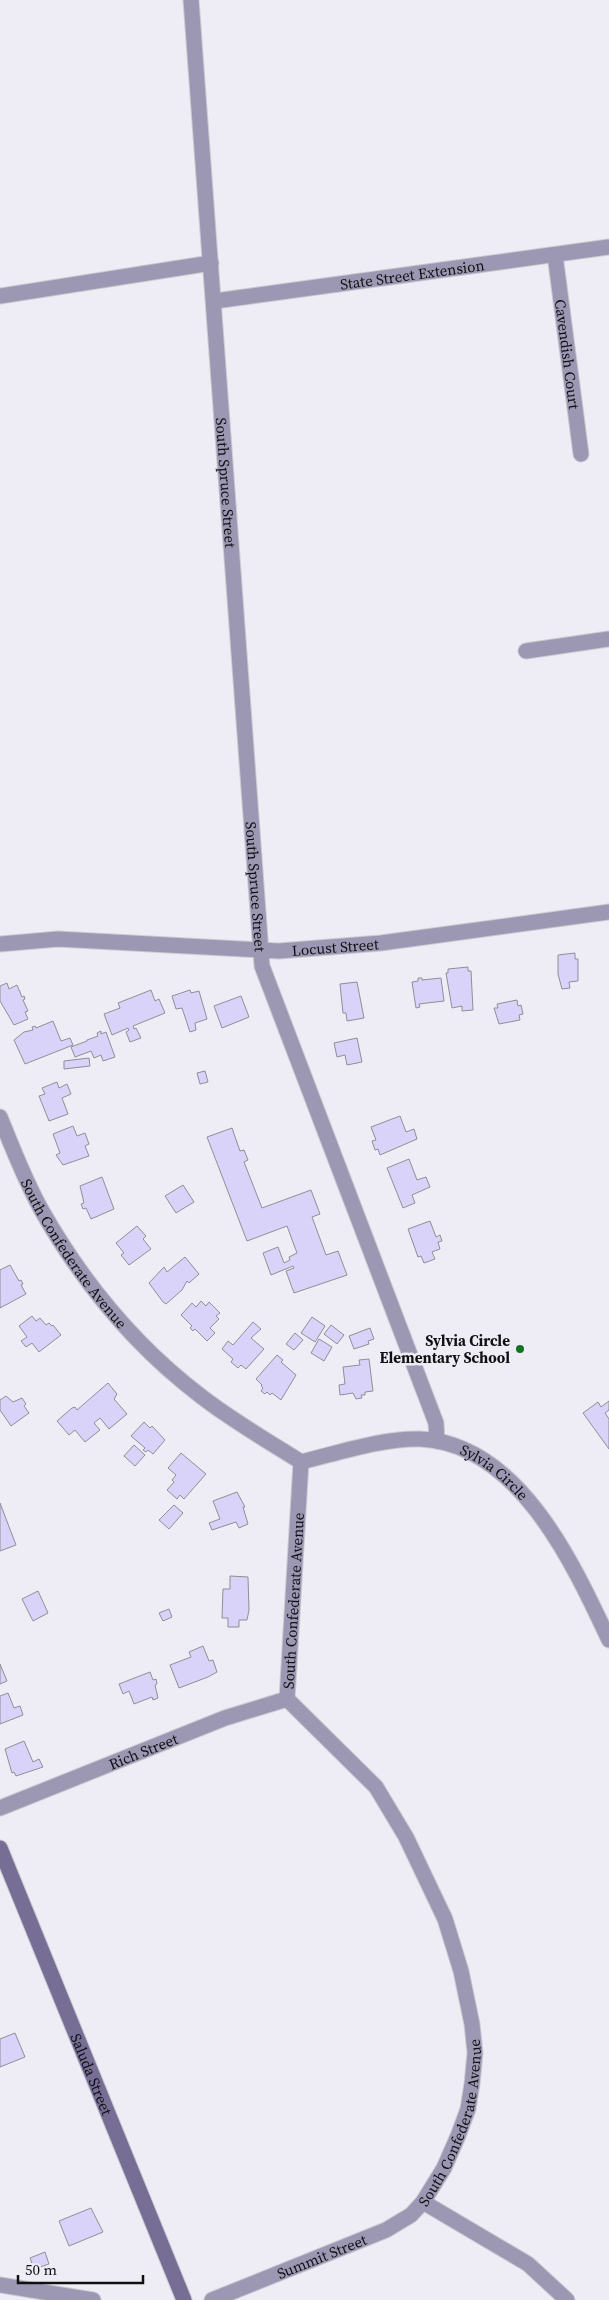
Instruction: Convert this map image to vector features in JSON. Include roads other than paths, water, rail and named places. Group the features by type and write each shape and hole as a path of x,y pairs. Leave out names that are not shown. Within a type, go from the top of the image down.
{"main road":[{"name":"Saluda Street","path":"0,1848 184,2300"}],"street":[{"path":"0,296 211,263 191,0"},
{"name":"State Street Extension","path":"215,301 609,248"},
{"name":"Cavendish Court","path":"555,255 581,454"},
{"name":"South Spruce Street","path":"211,263 262,966 436,1423 437,1441"},
{"path":"526,652 609,639"},
{"name":"Locust Street","path":"0,944 58,939 279,951 328,949 609,912"},
{"name":"South Confederate Avenue","path":"0,1117 41,1210 73,1261 110,1310 151,1354 203,1398 301,1462 287,1700 376,1787 406,1837 445,1919 461,1971 474,2043 472,2084 468,2109 444,2168 423,2202 528,2264 567,2300"},
{"name":"Sylvia Circle","path":"301,1462 371,1445 419,1439 448,1442 487,1460 540,1516 564,1551 588,1595 609,1640"},
{"name":"Rich Street","path":"0,1808 225,1718 287,1700"},
{"name":"Summit Street","path":"212,2300 386,2230 411,2215 423,2202"},
{"path":"0,2285 93,2300"}],"place":[{"name":"Sylvia Circle Elementary School","path":"520,1349"}]}
